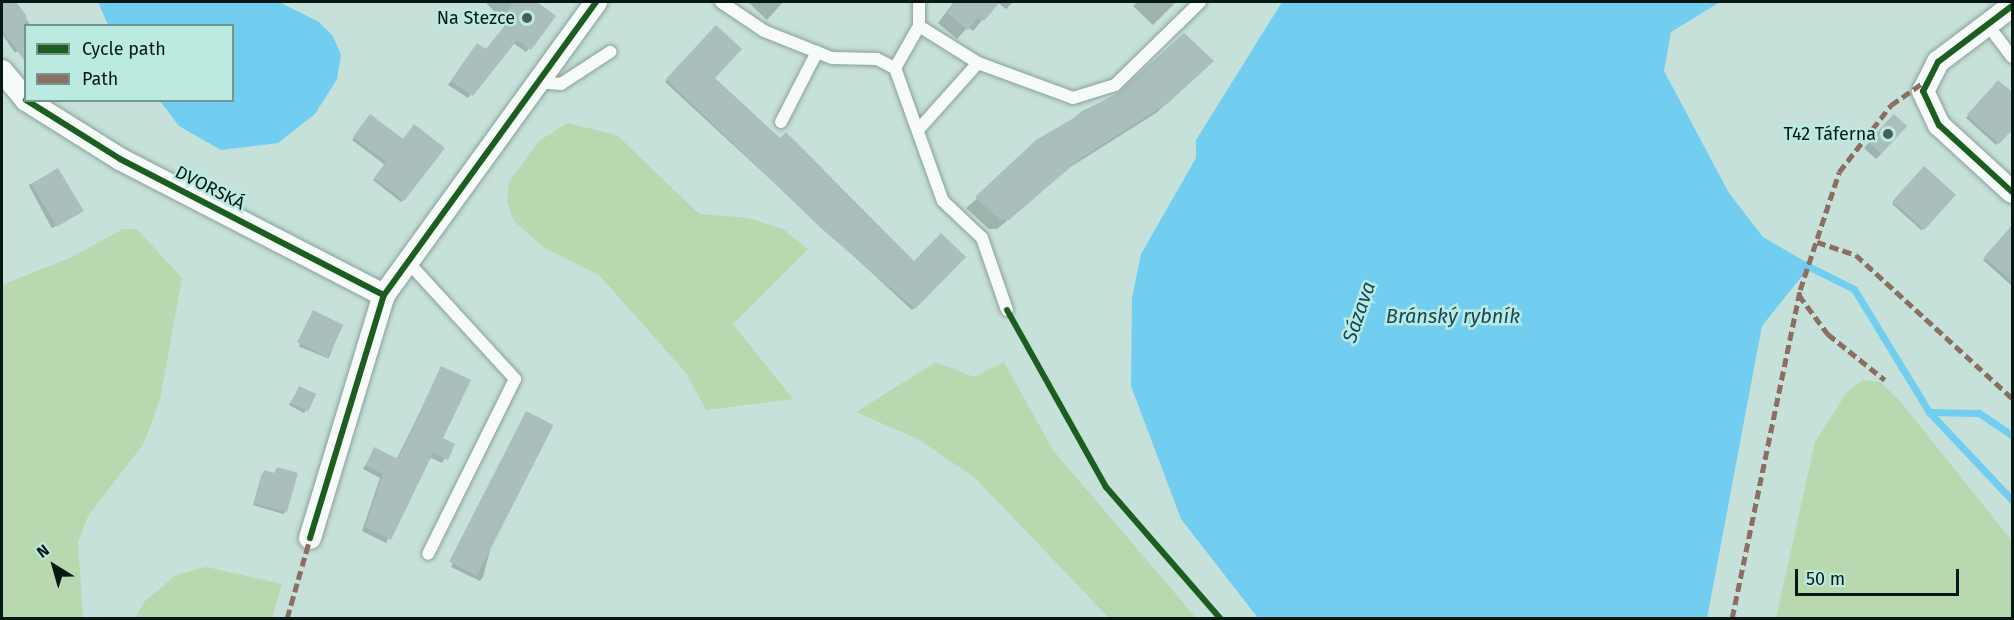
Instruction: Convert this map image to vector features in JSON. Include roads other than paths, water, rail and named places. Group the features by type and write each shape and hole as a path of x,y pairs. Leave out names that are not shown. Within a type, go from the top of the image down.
{"street":[{"path":"310,538 384,295 596,2"},
{"path":"2013,6 1938,62 1923,91 1939,125 2013,192"},
{"name":"DVORSKÁ","path":"2,71 24,98"},
{"name":"DVORSKÁ","path":"29,102 120,159 384,295"}],"lane":[{"path":"721,2 764,31 817,52 877,59 895,68 943,201 982,238 1007,310"},
{"path":"895,68 919,26 919,2"},
{"path":"919,26 978,63 1072,98 1115,85 1200,2"},
{"path":"1987,24 2013,57"},
{"path":"537,82 561,84 610,52"},
{"path":"781,122 817,52"},
{"path":"918,130 978,63"},
{"path":"407,261 515,379 428,554"}],"water":[{"path":"98,2 279,2 319,22 333,36 341,55 337,79 315,114 278,143 221,150 179,126 161,102 234,102 234,24 108,24"},
{"name":"Bránský rybník","path":"1282,2 1720,2 1671,32 1664,71 1729,193 1763,237 1811,265 1762,326 1707,618 1258,618 1181,519 1131,386 1132,298 1141,254 1196,158 1196,140"}],"waterway":[{"path":"1804,264 1854,289 1929,412 2012,500"},
{"path":"1929,412 1979,413 2012,435"}],"place":[{"name":"Na Stezce","path":"527,18"},
{"name":"T42 Táferna","path":"1888,134"}],"water label":[{"name":"Sázava","path":"1359,312"}]}
